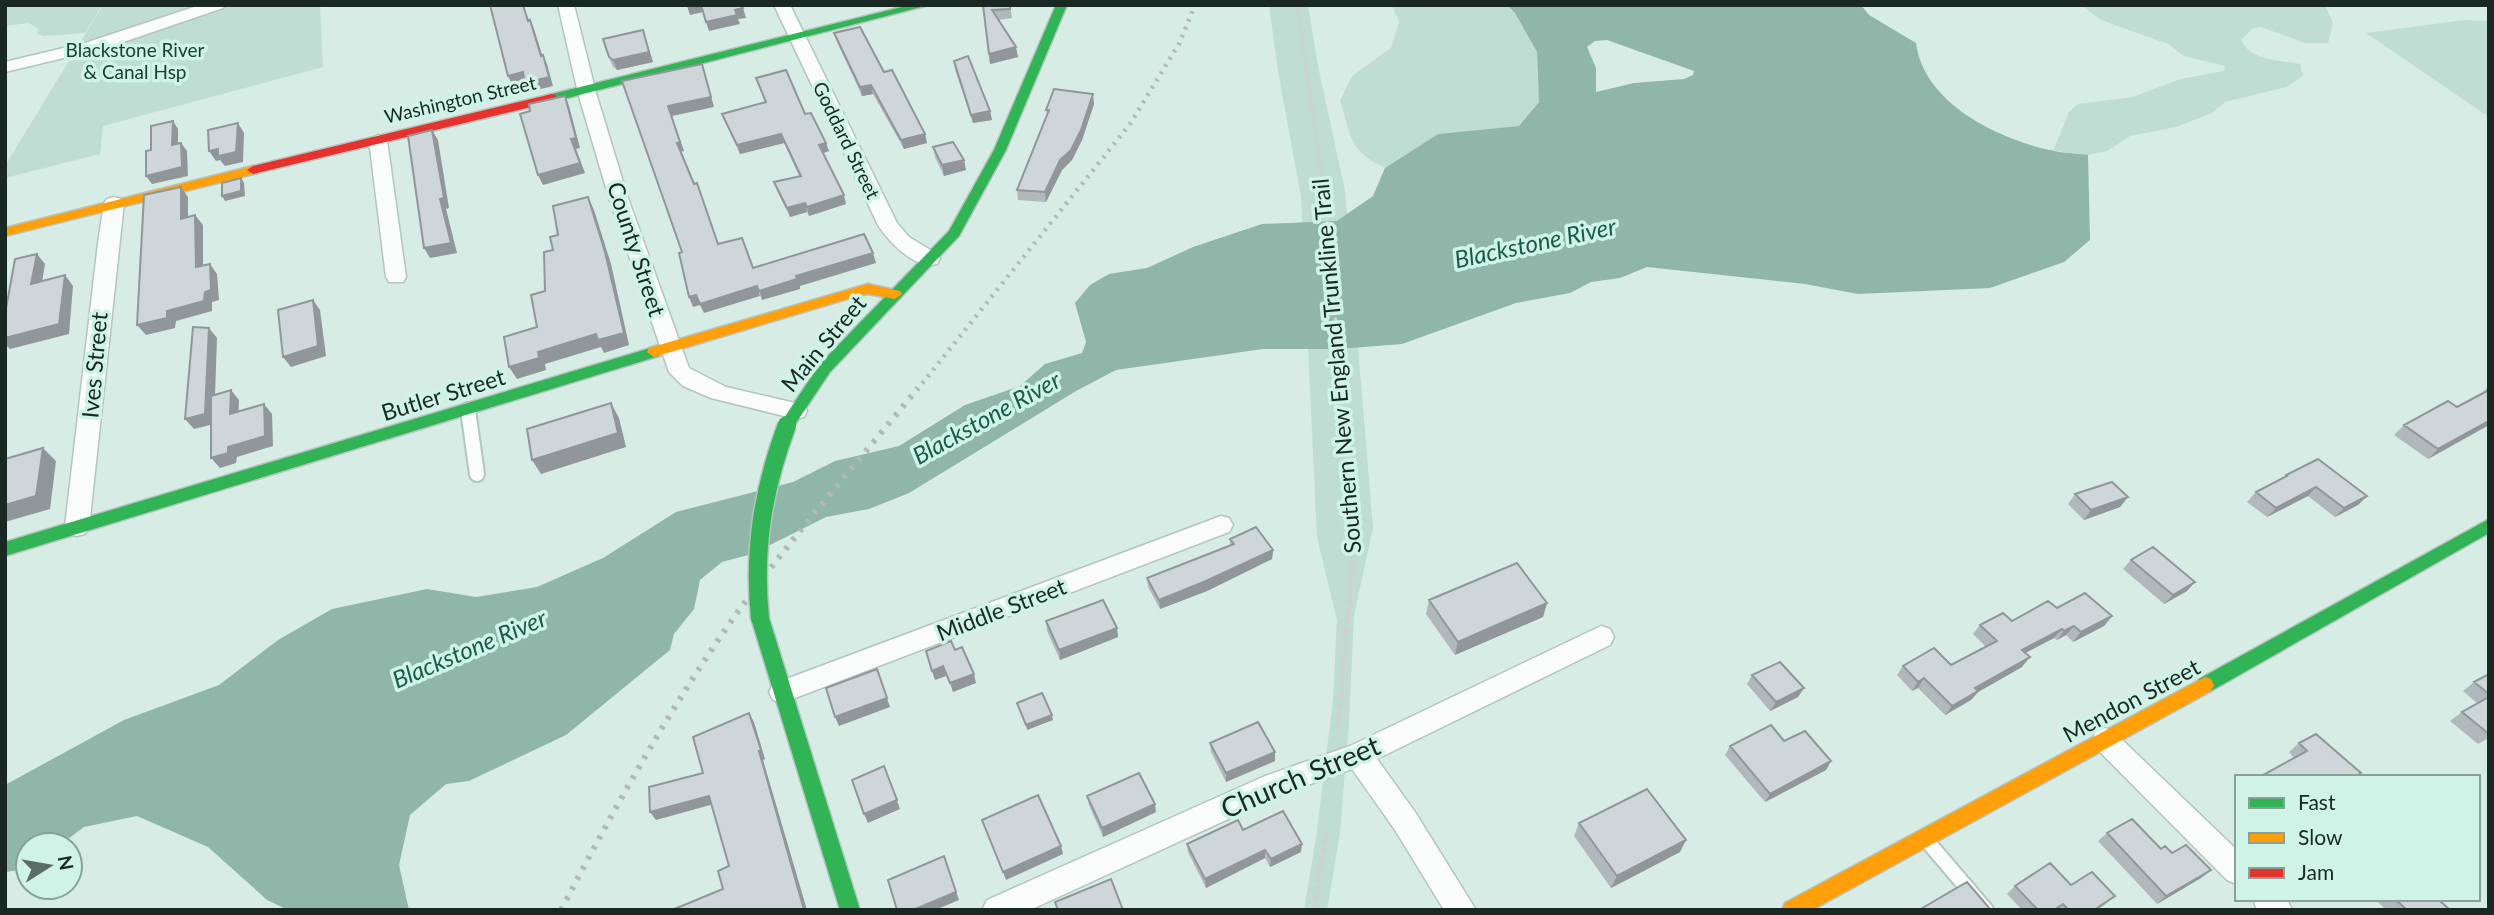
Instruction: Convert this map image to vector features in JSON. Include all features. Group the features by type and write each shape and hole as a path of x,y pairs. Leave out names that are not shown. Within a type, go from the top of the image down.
{"street":[{"path":"97,45 216,5"},
{"name":"County Street","path":"566,5 587,90 680,372 691,382 791,418"},
{"name":"Goddard Street","path":"782,5 888,225 902,242 930,259"},
{"name":"Washington Street","path":"5,232 924,5"},
{"name":"Main Street","path":"850,910 760,618 755,590 754,557 758,513 768,472 791,418 825,368 954,233 980,189 1062,5"},
{"path":"378,140 396,277"},
{"name":"Ives Street","path":"78,527 92,405 101,284 114,203"},
{"name":"Butler Street","path":"5,549 856,291 868,289 895,294"},
{"name":"Middle Street","path":"782,692 1221,525"},
{"name":"Mendon Street","path":"1791,910 2105,740 2489,525"},
{"name":"Church Street","path":"996,910 1275,785 1358,755 1601,637"},
{"path":"2105,740 2235,868"},
{"path":"1358,755 1405,821 1461,910"}],"lane":[{"path":"5,66 97,45"},
{"path":"468,410 477,474"},
{"path":"1925,838 1986,910"}],"path":[{"name":"Southern New England Trunkline Trail","path":"1297,5 1327,214 1354,545 1338,728"},
{"path":"1314,910 1326,832"}],"green space":[{"path":"5,5 102,5 85,33 44,36 37,34 38,28 28,23 5,26"},
{"name":"Blackstone River & Canal Hsp","path":"103,5 320,5 323,67 103,126 100,154 5,178 5,166"},
{"path":"1269,5 1308,5 1345,191 1373,528 1354,615 1340,832 1327,910 1304,910 1317,831 1333,699 1337,620 1317,537 1301,197"},
{"path":"1392,5 1507,5 1515,13 1537,52 1539,102 1519,126 1438,134 1385,168 1373,161 1364,155 1353,141 1340,101 1352,76 1391,48 1399,22"},
{"path":"2081,5 2325,5 2333,23 2328,43 2305,43 2261,27 2253,28 2241,40 2245,47 2258,56 2300,64 2303,76 2286,87 2225,102 2212,113 2176,127 2130,136 2107,151 2088,155 2049,150 2054,149 2069,112 2078,104 2133,97 2181,79 2224,71 2225,66 2184,56 2168,44 2101,20"},
{"path":"2465,20 2489,21 2489,117 2366,33"}],"water":[{"name":"Blackstone River","path":"1507,5 1861,5 1869,15 1916,43 1922,64 1932,83 1964,113 1983,125 2025,143 2055,151 2088,155 2090,240 2064,262 1990,288 1858,294 1805,284 1647,267 1620,278 1591,282 1570,293 1516,303 1402,344 1338,349 1263,349 1116,370 1076,391 909,493 869,509 826,517 752,554 722,562 700,580 694,609 674,634 670,650 566,735 469,781 446,784 410,815 399,865 409,910 288,910 267,900 208,847 137,816 84,827 79,831 14,831 14,871 5,872 5,785 124,720 219,685 278,640 332,609 427,589 476,597 537,587 603,558 676,512 793,482 835,461 899,446 965,405 1020,386 1045,364 1082,353 1086,342 1075,303 1090,285 1109,274 1147,268 1193,247 1262,224 1337,221 1373,196 1385,168 1438,134 1519,126 1539,102 1537,52 1515,13","holes":["1607,40 1694,71 1693,75 1684,79 1634,83 1596,92 1596,68 1587,47 1595,41"]}],"building":[{"path":"490,5 523,5 549,77 525,83 523,72 508,76"},
{"path":"701,5 741,5 743,8 735,10 737,15 706,22"},
{"path":"983,5 1010,5 1010,9 992,10 1016,47 989,54"},
{"path":"860,27 884,72 892,70 925,134 901,140 871,85 860,87 834,33"},
{"path":"643,30 649,52 613,60 609,57 603,39"},
{"path":"968,56 990,111 971,115 954,61"},
{"path":"702,64 711,97 668,106 680,142 677,143 694,184 697,183 718,244 742,238 753,268 864,234 873,253 796,276 797,279 759,291 757,286 700,304 696,295 689,297 679,253 682,252 622,81"},
{"path":"786,70 805,114 811,113 826,143 819,145 844,195 807,207 805,203 787,208 774,182 801,176 781,134 737,145 722,114 766,102 756,78"},
{"path":"1054,89 1093,94 1081,130 1071,150 1060,160 1045,192 1017,190 1049,110 1046,110"},
{"path":"565,96 576,138 571,139 580,163 538,175 520,114 530,111 529,104"},
{"path":"173,121 172,145 181,143 182,167 146,176 146,151 151,150 151,126"},
{"path":"238,123 236,152 218,156 218,149 209,151 208,130"},
{"path":"432,130 444,198 440,199 451,243 424,248 408,136"},
{"path":"953,142 964,160 942,165 933,147"},
{"path":"241,178 241,191 222,196 222,183"},
{"path":"181,187 181,219 195,215 196,267 210,264 211,290 205,292 204,301 167,311 167,318 137,325 144,195"},
{"path":"588,197 605,252 624,333 598,340 596,334 538,352 539,358 509,367 504,337 537,327 531,295 545,291 544,252 553,250 550,237 558,235 553,206"},
{"path":"37,254 31,284 65,275 59,324 5,338 5,314 15,259"},
{"path":"313,300 318,346 283,357 278,310"},
{"path":"193,327 209,328 205,414 185,419"},
{"path":"231,390 230,414 264,404 265,436 228,447 228,453 211,458 211,396"},
{"path":"2489,390 2489,421 2438,449 2404,425 2448,401 2457,407"},
{"path":"611,403 618,433 532,460 527,429"},
{"path":"43,448 36,496 5,505 5,459"},
{"path":"2318,459 2367,496 2344,508 2316,487 2276,508 2256,492 2286,475"},
{"path":"2112,482 2128,497 2091,510 2075,494"},
{"path":"1256,527 1273,550 1159,600 1147,578 1234,544 1230,539"},
{"path":"2153,547 2195,582 2173,595 2131,560"},
{"path":"1517,563 1547,603 1458,642 1429,600"},
{"path":"2085,593 2112,616 2081,632 2074,626 2064,631 2062,629 2022,650 2030,657 1975,688 1978,691 1952,706 1924,678 1918,682 1903,666 1934,648 1951,665 1997,641 1980,625 2003,613 2012,621 2048,601 2057,608"},
{"path":"1103,600 1117,628 1059,650 1046,621"},
{"path":"951,641 955,650 962,647 974,674 950,683 943,666 932,671 926,651"},
{"path":"1780,662 1804,688 1776,702 1752,675"},
{"path":"877,669 887,698 835,717 826,688"},
{"path":"2489,674 2489,694 2474,682"},
{"path":"1042,693 1052,715 1026,725 1017,703"},
{"path":"2489,697 2489,734 2462,712"},
{"path":"749,713 804,910 672,910 723,889 718,871 729,866 709,796 650,812 649,787 703,773 693,737"},
{"path":"1258,722 1275,752 1226,773 1210,743"},
{"path":"1771,725 1784,741 1805,731 1831,761 1770,794 1730,746"},
{"path":"2316,734 2361,773 2263,775 2307,751 2299,743"},
{"path":"884,766 897,800 864,814 852,780"},
{"path":"1139,773 1155,804 1102,828 1087,796"},
{"path":"1647,789 1686,840 1617,876 1579,823"},
{"path":"1038,795 1061,846 1003,872 982,820"},
{"path":"1283,811 1302,844 1271,859 1265,850 1205,879 1187,844 1238,820 1243,830"},
{"path":"2132,819 2161,849 2165,846 2172,853 2186,845 2211,870 2166,896 2107,833"},
{"path":"944,856 956,892 913,910 897,910 888,880"},
{"path":"2050,863 2071,885 2092,872 2115,896 2094,910 2069,910 2063,904 2054,910 2038,910 2015,886"},
{"path":"1111,879 1123,910 1058,910 1055,902"},
{"path":"1967,882 1991,910 1919,910"},
{"path":"2397,901 2440,901 2450,910 2407,910"}],"railway":[{"path":"917,390 1130,124 1179,44 1195,5"},
{"path":"561,910 632,779 710,652 785,550 918,388"}],"traffic: fast":[{"path":"552,98 924,5"},
{"path":"787,425 825,368 954,233 1000,150 1062,5"},
{"path":"5,549 654,352"},
{"path":"760,618 757,568 760,520 771,472 787,425"},
{"path":"2205,685 2489,525"},
{"path":"760,618 850,910"}],"traffic: slow":[{"path":"5,232 253,170"},
{"path":"654,352 856,291 868,289 895,294"},
{"path":"1792,910 2205,685"}],"traffic: jam":[{"path":"253,170 552,98"}]}
